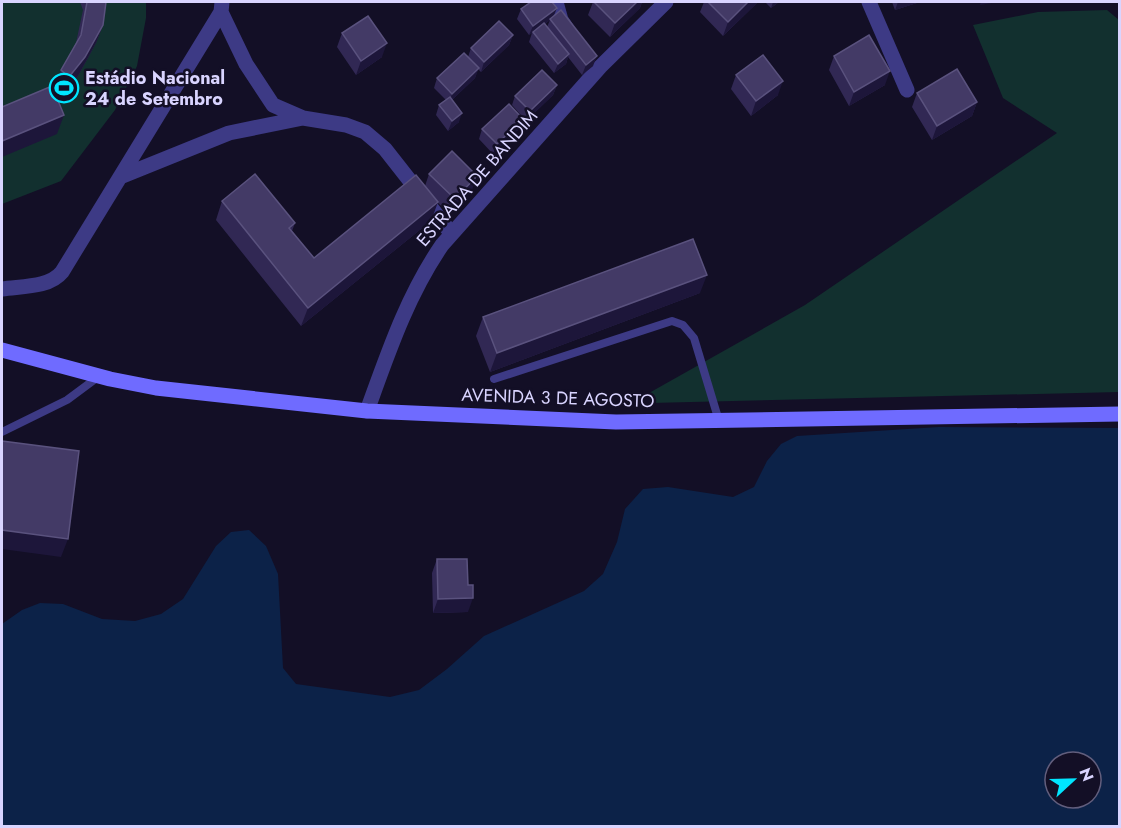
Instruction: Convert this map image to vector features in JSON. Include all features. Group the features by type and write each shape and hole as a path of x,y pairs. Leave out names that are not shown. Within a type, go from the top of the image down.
{"street":[{"path":"556,2 561,20 578,41"},
{"name":"ESTRADA DE BANDIM","path":"367,411 397,326 431,260 451,233 596,62 666,2"},
{"path":"869,2 907,90"},
{"path":"222,7 246,64 273,105 303,118 346,125 365,132 385,149 451,233"},
{"path":"2,289 48,282 57,278 222,7"},
{"path":"120,177 229,134 303,118"},
{"name":"AVENIDA 3 DE AGOSTO","path":"2,350 99,376 156,388 367,411 616,422 1119,414"}],"lane":[{"path":"494,379 672,321 683,326 694,338 719,421"},
{"path":"2,432 67,400 99,376"}],"green space":[{"name":"Estádio Nacional 24 de Setembro","path":"2,2 146,2 146,18 137,66 115,110 61,181 2,204"},
{"path":"1107,10 1119,20 1119,392 650,403 649,393 805,305 1057,133 1003,98 973,25 1038,12"}],"water":[{"path":"939,427 1119,428 1119,826 2,826 2,624 22,610 40,603 63,604 102,619 135,621 161,614 183,599 216,546 231,532 249,530 266,546 278,574 283,668 296,684 390,697 419,690 484,636 584,591 603,574 617,542 625,509 643,489 668,487 733,497 754,487 767,461 781,444 797,436"}],"building":[{"path":"87,2 106,2 103,25 85,57 69,77 61,70 81,35"},
{"path":"531,2 552,2 557,8 533,26 521,9"},
{"path":"594,2 637,2 615,23"},
{"path":"708,2 748,2 728,22"},
{"path":"561,10 597,56 586,65 550,19"},
{"path":"368,16 387,43 361,61 342,33"},
{"path":"499,21 513,35 484,62 471,48"},
{"path":"544,23 569,54 558,64 533,32"},
{"path":"869,35 890,71 854,92 834,56"},
{"path":"464,53 479,68 452,94 437,78"},
{"path":"763,55 783,81 756,101 736,75"},
{"path":"957,69 977,102 937,126 917,93"},
{"path":"542,70 557,85 530,111 515,96"},
{"path":"52,86 64,115 2,141 2,107"},
{"path":"450,97 462,113 452,121 439,105"},
{"path":"509,104 523,119 497,144 482,129"},
{"path":"452,151 477,176 455,199 429,174"},
{"path":"255,174 295,223 289,228 314,258 416,175 438,202 308,308 222,201"},
{"path":"693,239 707,275 497,353 483,317"},
{"path":"2,441 79,451 68,539 2,530"},
{"path":"437,559 467,559 468,585 473,585 473,598 438,599"}],"place":[{"name":"Estádio Nacional 24 de Setembro","path":"64,88"}]}
